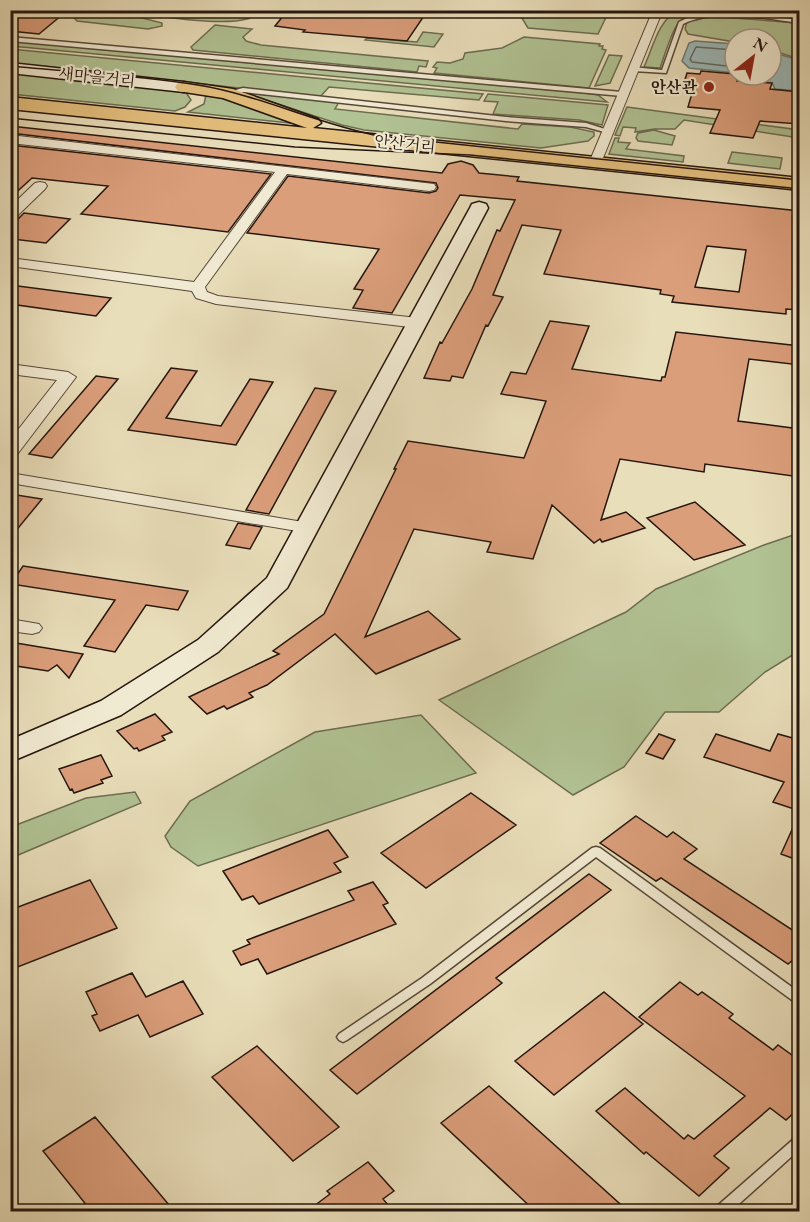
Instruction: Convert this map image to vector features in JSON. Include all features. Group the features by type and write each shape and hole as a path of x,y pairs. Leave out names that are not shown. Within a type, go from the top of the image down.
{"main road":[{"path":"184,87 226,93 310,123 375,141"},
{"path":"151,118 184,110 199,102 200,96 184,87"},
{"name":"안산거리","path":"10,103 800,184"},
{"path":"10,114 280,143 465,150"}],"street":[{"path":"595,163 622,94 659,11"},
{"name":"새마을거리","path":"10,68 184,87"},
{"path":"10,139 429,187"},
{"path":"198,287 283,170"},
{"path":"10,215 40,186"},
{"path":"10,752 111,708 208,646 278,582 480,208"},
{"path":"10,262 198,287"},
{"path":"198,287 201,295 216,300 418,323"},
{"path":"10,369 68,377 10,453"},
{"path":"10,478 309,528"},
{"path":"10,625 32,628"}],"lane":[{"path":"633,69 664,72 681,23 694,17 719,15 800,22"},
{"path":"10,39 622,94"},
{"path":"226,93 243,90 506,119 586,125 608,131"},
{"path":"343,1037 426,981 596,851 800,1000"},
{"path":"720,1212 800,1142"}],"green space":[{"path":"772,10 781,14 798,12 799,20 737,14 702,14 689,17 677,25 660,68 644,67 661,27 671,15 678,11"},
{"path":"70,11 115,11 162,23 162,26 148,29 77,21"},
{"path":"142,11 258,11 249,18 237,21 210,21 179,19"},
{"path":"508,11 609,11 598,34 528,28 522,18"},
{"path":"707,16 799,23 799,59 783,54 783,27 723,27 723,40 688,34 685,29 687,21"},
{"path":"215,25 252,29 243,37 246,41 261,45 428,61 426,67 419,66 417,72 193,50 191,47"},
{"path":"423,32 443,34 434,47 365,40 367,38 417,42"},
{"path":"524,37 600,44 599,46 603,46 602,49 606,50 589,88 434,73 437,68 433,67 437,62 450,63 463,59 465,53 502,48"},
{"path":"10,41 584,93 598,95 607,102 11,46"},
{"path":"10,49 483,94 479,100 329,87 320,97 11,63"},
{"path":"609,55 622,56 610,83 595,86"},
{"path":"11,71 185,91 191,100 185,107 175,111 11,94"},
{"path":"245,93 339,102 335,109 518,129 522,124 570,127 594,132 594,136 588,141 541,148 364,130"},
{"path":"211,94 298,124 188,112 204,104 206,95"},
{"path":"488,94 608,105 602,125 579,120 493,114 498,102 484,101"},
{"path":"627,107 800,130 799,138 684,120 675,129 635,132 636,128 623,127 620,136 615,135"},
{"path":"654,130 675,136 672,145 638,141 636,138 638,133"},
{"path":"615,138 619,138 618,142 630,143 626,149 684,156 683,162 609,154"},
{"path":"732,152 782,158 780,169 728,163"},
{"path":"799,533 799,651 765,672 719,712 665,712 624,767 573,795 439,700 626,612 656,589"},
{"path":"421,715 476,773 198,866 171,847 165,836 190,801 315,732"},
{"path":"135,792 141,803 11,858 11,827 86,798"}],"water":[{"path":"695,41 723,43 723,72 689,68 682,61 689,43"},
{"path":"783,55 799,60 799,91 775,89 774,87 783,87"}],"building":[{"path":"10,10 68,10 39,34 10,31"},
{"path":"288,10 428,10 407,41 303,32 305,30 275,26"},
{"path":"701,71 723,73 723,87 771,87 770,89 800,92 800,124 760,121 753,138 710,133 720,110 688,107 693,90 682,89 687,73 700,74"},
{"path":"10,126 442,173 448,164 461,161 473,165 479,173 519,177 517,181 800,211 798,310 786,309 786,314 672,302 674,296 660,294 661,290 544,274 561,230 522,225 493,295 503,297 488,326 486,325 463,378 452,376 450,381 424,378 440,342 442,343 472,289 497,230 500,231 515,200 460,195 392,313 353,308 363,290 354,289 379,249 247,233 288,176 429,193 436,191 438,188 436,183 10,133","holes":["707,246 746,250 739,292 695,287"]},
{"path":"10,145 271,174 228,232 81,214 108,186 32,178 10,198"},
{"path":"24,213 70,219 46,243 12,239 17,234 10,233 10,221 17,220"},
{"path":"10,285 111,298 96,316 10,304"},
{"path":"550,321 589,326 572,369 661,381 662,377 665,377 676,332 800,346 800,365 749,359 738,421 800,429 800,477 705,464 704,472 620,459 601,520 626,512 645,528 602,542 600,539 594,543 552,505 533,559 487,552 491,542 414,529 365,637 428,611 460,639 376,674 335,634 267,685 249,693 253,697 227,709 224,706 207,714 189,697 279,654 273,651 324,614 408,441 524,458 546,401 501,394 511,372 526,374"},
{"path":"171,368 197,371 166,418 221,426 250,379 273,382 236,445 128,430"},
{"path":"96,376 118,379 52,458 29,454"},
{"path":"315,388 336,391 269,514 246,510"},
{"path":"10,494 42,499 10,538"},
{"path":"695,502 745,545 694,560 647,518"},
{"path":"238,523 262,527 250,549 226,545"},
{"path":"23,566 188,591 178,610 146,605 115,652 84,646 115,600 11,584"},
{"path":"10,642 83,654 69,678 57,665 48,671 10,665"},
{"path":"155,714 172,732 162,736 165,740 139,751 137,748 134,749 117,731"},
{"path":"659,734 675,740 663,759 646,753"},
{"path":"716,734 770,751 778,734 800,740 800,811 773,802 784,782 704,757"},
{"path":"101,755 112,776 101,780 103,783 74,793 72,789 70,790 59,769"},
{"path":"471,793 516,825 426,888 381,853"},
{"path":"800,812 800,861 781,854"},
{"path":"636,816 667,837 673,832 697,849 684,859 800,935 800,954 788,964 661,878 656,881 600,843"},
{"path":"328,830 348,857 334,863 341,872 259,904 253,896 242,900 223,871"},
{"path":"589,874 611,890 496,978 502,983 357,1094 330,1070"},
{"path":"90,880 117,928 10,970 10,910"},
{"path":"373,882 388,903 383,905 396,924 267,974 258,959 241,965 233,951 250,944 247,940 354,900 348,891"},
{"path":"132,973 146,997 183,981 203,1014 150,1037 138,1015 100,1031 92,1016 97,1014 86,992"},
{"path":"680,982 698,995 702,992 733,1014 729,1018 773,1050 778,1045 800,1061 800,1107 786,1120 770,1108 714,1156 729,1168 699,1196 646,1152 644,1154 596,1111 625,1088 684,1139 688,1135 694,1139 745,1096 639,1017"},
{"path":"604,992 643,1024 554,1095 515,1061"},
{"path":"257,1046 339,1127 293,1161 212,1077"},
{"path":"489,1086 629,1212 536,1212 441,1123"},
{"path":"95,1117 175,1212 92,1212 43,1151"},
{"path":"368,1162 394,1191 383,1199 394,1212 306,1212 330,1194 327,1191"}],"tram line":[{"path":"10,66 128,76 198,85 244,96 379,136 800,180"},
{"path":"10,118 295,147 470,155 800,189"}],"place":[{"name":"안산관","path":"709,87"}]}
